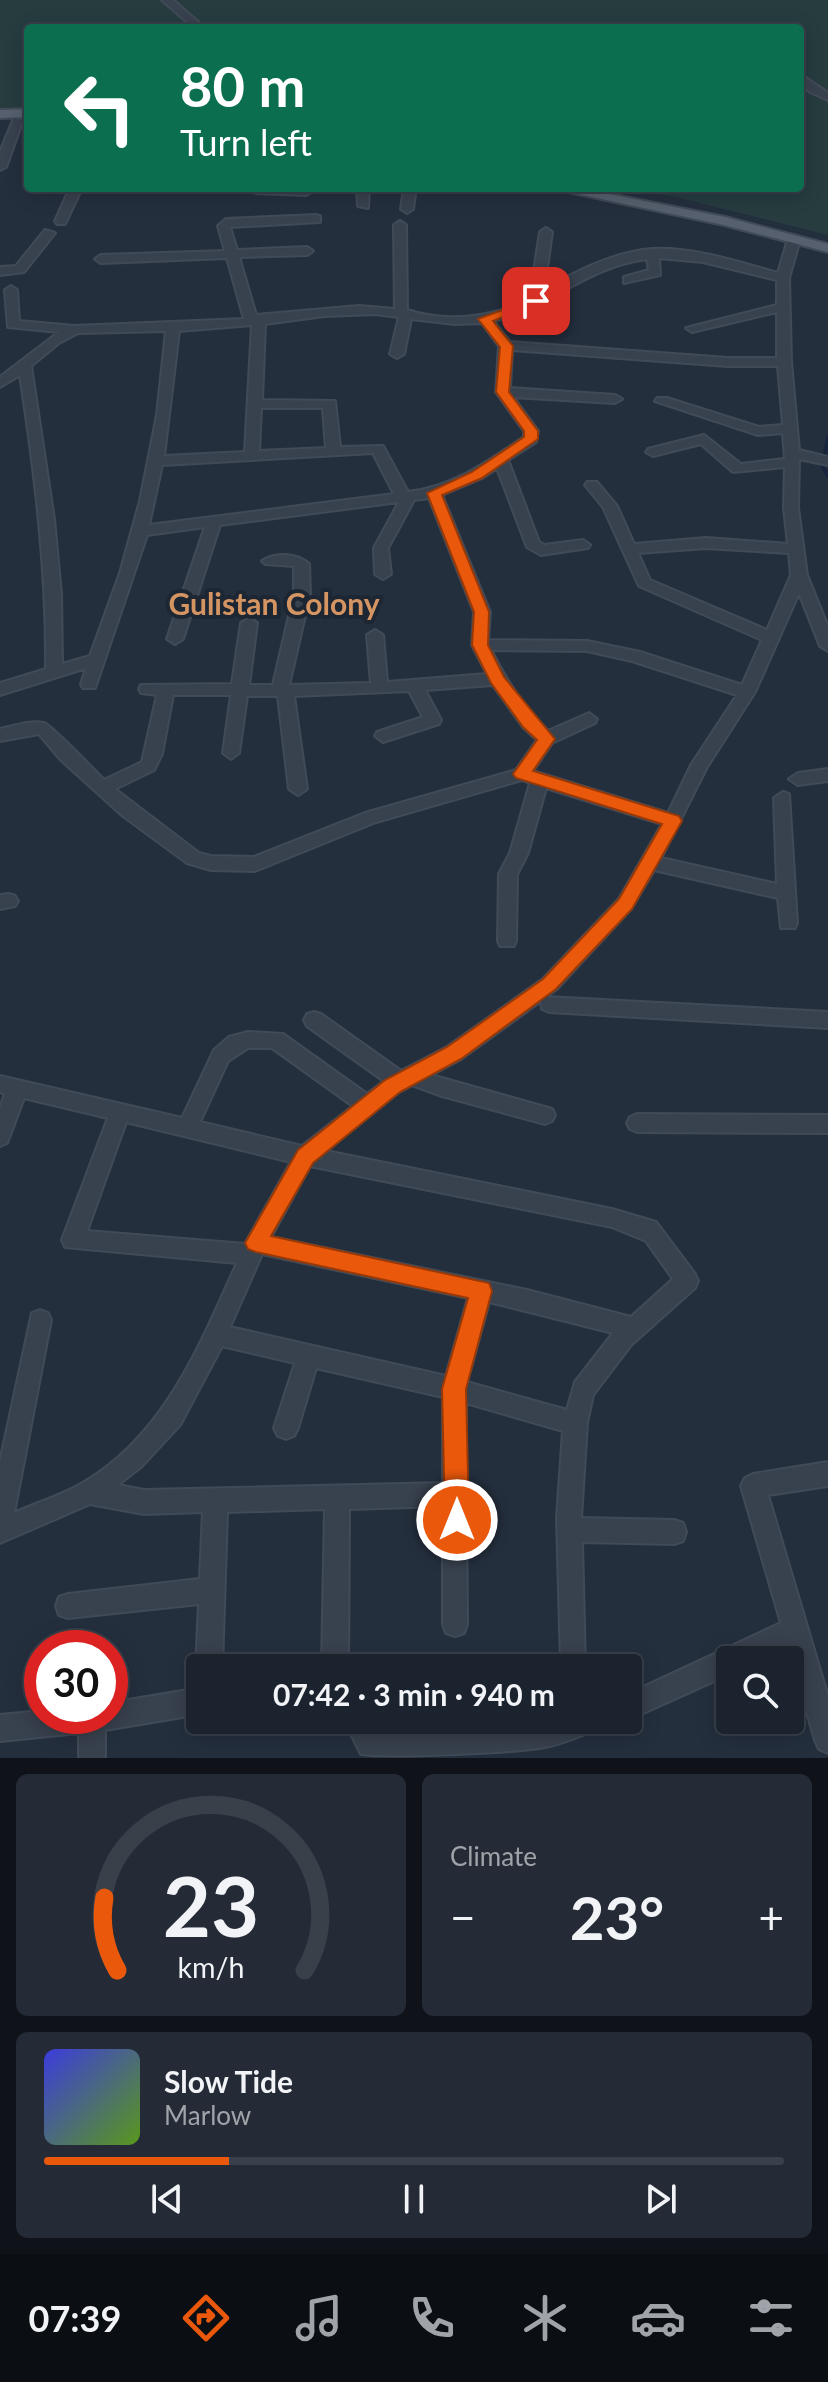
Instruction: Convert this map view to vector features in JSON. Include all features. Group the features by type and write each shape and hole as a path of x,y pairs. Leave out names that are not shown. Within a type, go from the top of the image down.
{"main road":[{"path":"0,114 24,118"},
{"path":"0,121 24,118"},
{"path":"588,192 635,198 828,240"},
{"path":"614,192 828,248"}],"street":[{"path":"167,0 195,24"},
{"path":"804,81 828,97"},
{"path":"0,167 24,120"},
{"path":"61,221 74,192"},
{"path":"257,193 306,192"},
{"path":"363,192 364,206"},
{"path":"407,209 409,192"},
{"path":"252,456 255,319 231,256 226,224 316,219"},
{"path":"397,354 404,313 400,225"},
{"path":"536,301 546,232"},
{"path":"0,271 20,269 49,233"},
{"path":"794,239 783,278 784,362 791,428 791,508 799,575 828,646"},
{"path":"101,259 307,251"},
{"path":"11,290 13,324 76,329 173,328 360,310 485,319 536,301 575,277 614,261 652,253 690,254 783,278"},
{"path":"628,280 656,272 652,253"},
{"path":"692,328 784,307"},
{"path":"139,531 434,493 477,475 533,435 503,392 506,346 485,319"},
{"path":"89,684 139,531 156,461 167,408 173,328"},
{"path":"0,383 26,368 41,348 56,337 76,329"},
{"path":"506,346 728,362 784,362"},
{"path":"26,368 53,568 54,671"},
{"path":"503,392 615,399"},
{"path":"662,401 758,431 791,428"},
{"path":"254,404 330,404 333,452"},
{"path":"653,452 704,439 738,469 792,458 828,461"},
{"path":"156,461 378,449 406,496"},
{"path":"501,460 532,544 541,550 583,545"},
{"path":"592,485 610,506 644,583 771,638"},
{"path":"434,493 482,612 480,645 497,679 529,723 546,739"},
{"path":"383,574 381,548 406,496"},
{"path":"175,639 214,521"},
{"path":"628,549 706,543 796,549"},
{"path":"270,561 294,560 301,564 302,594 282,690 298,789"},
{"path":"0,1531 90,1492 134,1458 172,1417 216,1334 253,1248 305,1156 406,1079 454,1053 550,984 625,904 673,821 699,765 747,692 799,575"},
{"path":"231,753 249,623"},
{"path":"375,635 379,687"},
{"path":"480,645 587,646 634,656 747,692"},
{"path":"0,689 97,659"},
{"path":"147,689 282,690 497,679"},
{"path":"383,736 433,720 414,685"},
{"path":"105,787 148,766 154,754 166,690"},
{"path":"522,774 546,739 589,719"},
{"path":"0,735 32,728 44,729 66,755 105,787 129,812 193,858 211,863 255,864 371,817 522,774 673,821"},
{"path":"798,779 828,775"},
{"path":"507,941 508,874 519,853 540,779"},
{"path":"783,798 788,923"},
{"path":"649,862 787,893"},
{"path":"549,1004 828,1020"},
{"path":"314,1020 406,1079 545,1115"},
{"path":"187,1128 221,1056 236,1043 248,1040 276,1040 368,1106"},
{"path":"0,1137 8,1086 305,1156 612,1218 648,1229 687,1281 634,1328 598,1366 583,1390 575,1423 570,1530 574,1654"},
{"path":"120,1112 73,1240 253,1248 481,1291 634,1328"},
{"path":"637,1123 828,1124"},
{"path":"455,1624 457,1494 454,1389 481,1291"},
{"path":"0,1521 6,1466 40,1320"},
{"path":"216,1334 454,1389 575,1423"},
{"path":"286,1428 308,1356"},
{"path":"828,1474 753,1486 793,1630 828,1740"},
{"path":"90,1492 144,1502 457,1494"},
{"path":"335,1654 337,1497"},
{"path":"210,1654 215,1500"},
{"path":"570,1530 674,1532"},
{"path":"68,1606 212,1590"},
{"path":"760,1646 793,1630"},
{"path":"642,1701 716,1667"},
{"path":"128,1713 186,1703"},
{"path":"0,1728 24,1726"},
{"path":"92,1734 92,1758"},
{"path":"364,1734 370,1745 397,1753 545,1734"}],"green space":[{"path":"0,0 828,0 828,235 647,192 804,192 804,24 24,24 24,110 0,110"}],"waterway":[{"path":"825,454 828,438"},
{"path":"823,467 828,476"}],"district":[{"name":"Gulistan Colony","path":"274,603"}],"route":[{"path":"457,1520 454,1389 481,1291 256,1243 305,1156 392,1086 454,1053 550,984 625,904 673,821 522,774 546,739 529,723 497,679 480,645 482,612 434,493 477,475 531,439 531,431 511,406 501,387 506,346 485,319 513,312 536,301"}]}
